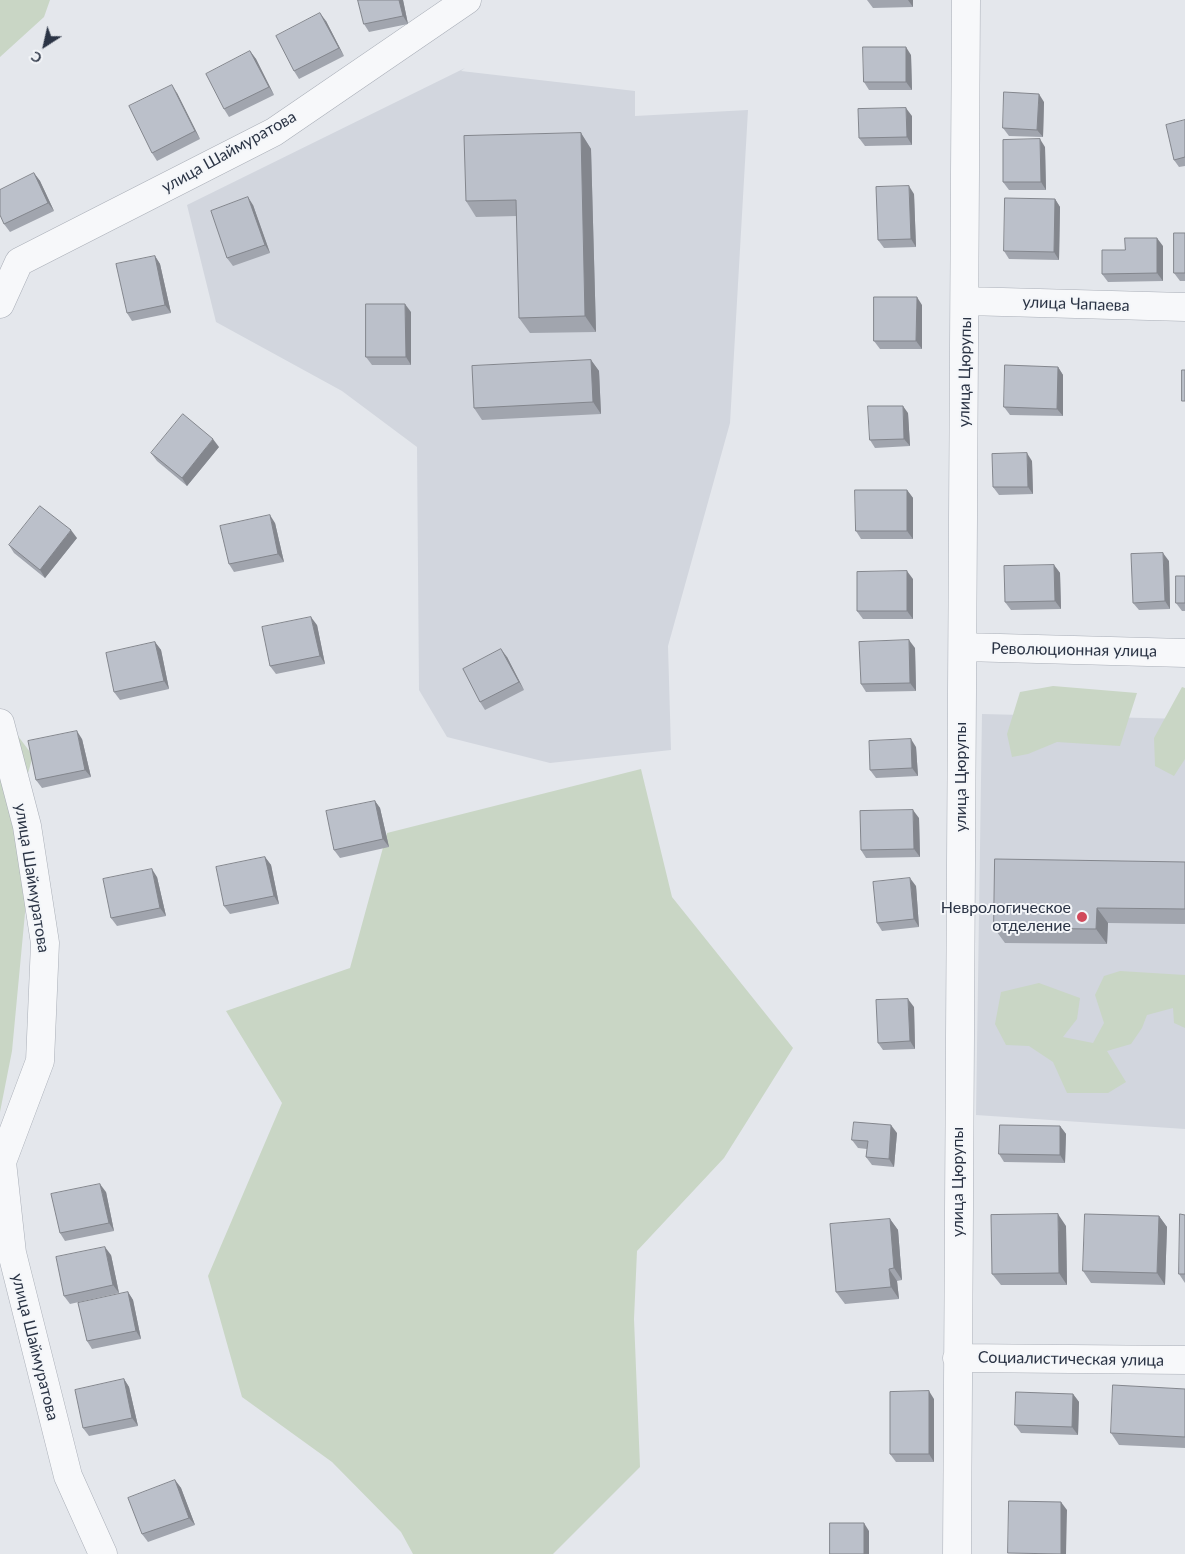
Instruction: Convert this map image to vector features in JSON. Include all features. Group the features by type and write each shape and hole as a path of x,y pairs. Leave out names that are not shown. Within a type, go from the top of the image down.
{"street":[{"name":"улица Шаймуратова","path":"0,304 19,262 274,132 467,0"},
{"name":"улица Цюрупы","path":"957,1554 962,647 966,301 966,0"},
{"name":"улица Чапаева","path":"966,301 1185,307"},
{"name":"Революционная улица","path":"962,647 1185,653"},
{"name":"улица Шаймуратова","path":"0,723 27,826 45,943 40,1061 2,1162 12,1253 68,1476 103,1554"},
{"name":"Социалистическая улица","path":"957,1358 1185,1360"}],"shaded area":[{"path":"465,68 461,71 635,91 635,116 748,110 730,423 668,646 671,750 550,763 447,737 419,690 417,447 342,391 216,322 187,205"},
{"name":"Неврологическое отделение","path":"982,714 1185,719 1185,1129 976,1115"}],"green space":[{"path":"0,0 50,0 44,17 0,57"},
{"path":"1053,686 1137,693 1120,746 1057,742 1028,754 1012,757 1007,734 1020,692"},
{"path":"1182,687 1185,688 1185,759 1174,776 1155,766 1154,738"},
{"path":"0,712 33,756 23,790 30,860 12,1051 0,1112"},
{"path":"641,769 672,897 793,1048 724,1158 637,1251 634,1319 640,1467 553,1554 413,1554 401,1532 332,1462 242,1397 208,1276 282,1103 226,1011 350,968 387,833"},
{"path":"1120,971 1185,975 1185,1028 1174,1023 1173,1008 1147,1015 1142,1028 1131,1044 1107,1051 1126,1082 1108,1093 1067,1093 1053,1062 1029,1046 1006,1045 995,1024 1001,992 1039,983 1080,998 1077,1019 1063,1037 1093,1043 1104,1023 1095,995 1104,976"}],"building":[{"path":"358,0 399,0 403,16 364,24"},
{"path":"320,13 339,48 294,71 276,36"},
{"path":"863,47 906,47 906,82 864,82"},
{"path":"250,51 269,87 224,109 206,74"},
{"path":"172,85 195,131 152,153 129,106"},
{"path":"1004,92 1039,94 1037,130 1003,128"},
{"path":"906,108 907,137 859,138 858,109"},
{"path":"1185,120 1185,157 1174,160 1166,125"},
{"path":"581,133 585,316 519,318 516,200 466,201 464,136"},
{"path":"1040,139 1041,182 1003,182 1003,140"},
{"path":"34,173 48,203 4,224 0,215 0,190"},
{"path":"909,186 911,239 878,240 876,187"},
{"path":"248,197 265,245 227,258 211,211"},
{"path":"1005,198 1055,199 1054,252 1004,251"},
{"path":"1174,233 1185,233 1185,273 1174,273"},
{"path":"1125,238 1157,238 1157,273 1102,274 1102,250 1125,250"},
{"path":"155,256 165,305 127,313 116,264"},
{"path":"874,297 917,297 916,341 874,341"},
{"path":"366,304 405,304 406,357 366,357"},
{"path":"591,360 593,402 474,408 472,366"},
{"path":"1005,365 1058,367 1057,409 1004,407"},
{"path":"1182,370 1185,370 1185,401 1182,401"},
{"path":"868,406 903,406 904,439 870,440"},
{"path":"183,414 213,439 182,478 151,453"},
{"path":"1027,453 1028,487 993,487 992,454"},
{"path":"855,490 907,490 907,531 856,531"},
{"path":"40,506 71,530 40,570 9,545"},
{"path":"270,515 278,554 229,564 220,526"},
{"path":"1163,553 1165,601 1133,603 1131,554"},
{"path":"1054,565 1055,601 1005,602 1004,566"},
{"path":"907,571 907,611 857,611 857,572"},
{"path":"1176,576 1185,576 1185,603 1176,603"},
{"path":"311,617 320,656 270,666 262,627"},
{"path":"909,640 910,683 861,684 859,642"},
{"path":"155,642 164,681 114,692 106,653"},
{"path":"501,649 519,682 480,702 463,669"},
{"path":"77,731 85,770 36,780 28,741"},
{"path":"911,739 912,768 870,770 869,741"},
{"path":"375,801 383,839 334,850 326,811"},
{"path":"913,810 914,849 861,850 860,811"},
{"path":"265,857 274,896 224,906 216,867"},
{"path":"995,859 1185,862 1185,909 1097,908 1096,929 994,928"},
{"path":"152,869 160,908 111,918 103,879"},
{"path":"910,878 914,919 877,923 873,882"},
{"path":"908,999 910,1041 878,1043 876,1000"},
{"path":"854,1122 891,1125 889,1159 866,1157 868,1141 852,1140"},
{"path":"1000,1125 1060,1126 1060,1155 999,1154"},
{"path":"100,1184 109,1223 60,1233 51,1194"},
{"path":"1058,1214 1059,1273 992,1274 991,1215"},
{"path":"1085,1214 1159,1216 1157,1273 1083,1271"},
{"path":"1180,1214 1185,1215 1185,1274 1179,1274"},
{"path":"890,1219 894,1268 889,1269 891,1287 836,1292 830,1224"},
{"path":"105,1247 113,1285 64,1296 56,1257"},
{"path":"128,1292 136,1331 87,1341 78,1303"},
{"path":"124,1379 132,1418 83,1428 75,1390"},
{"path":"1113,1385 1185,1389 1185,1437 1111,1433"},
{"path":"929,1391 929,1454 890,1454 890,1392"},
{"path":"1016,1392 1073,1394 1072,1427 1015,1425"},
{"path":"175,1480 189,1518 142,1534 128,1498"},
{"path":"1009,1501 1061,1502 1061,1554 1008,1553"},
{"path":"830,1523 864,1523 864,1554 830,1554"}],"place":[{"name":"Неврологическое отделение","path":"1082,917"}]}
